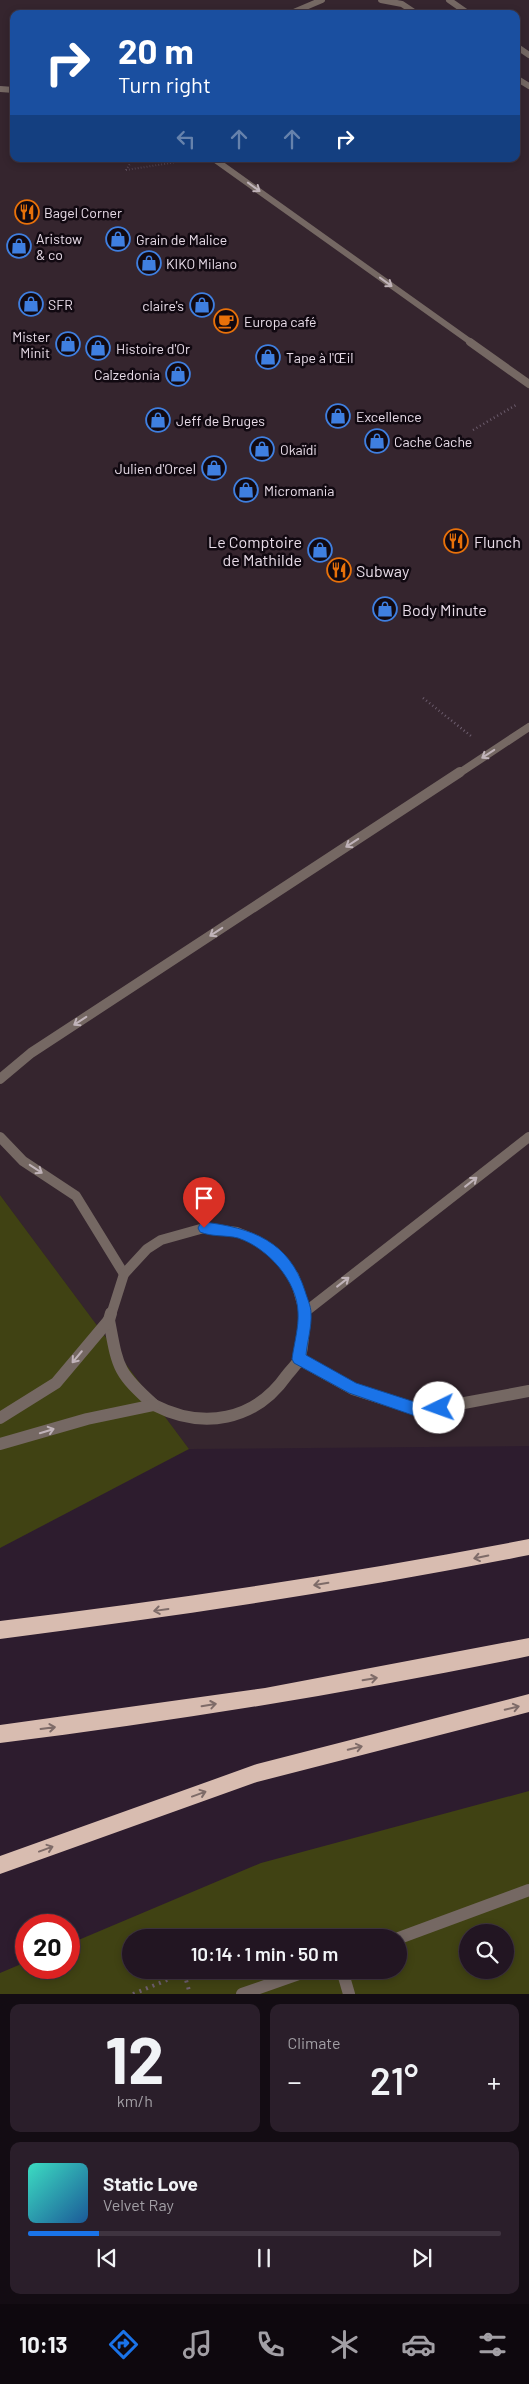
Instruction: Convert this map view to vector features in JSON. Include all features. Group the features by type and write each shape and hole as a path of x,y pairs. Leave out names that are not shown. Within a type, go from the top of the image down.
{"highway":[{"path":"0,1630 170,1609 450,1563 529,1547"},
{"path":"0,1734 108,1721 404,1674 529,1648"},
{"path":"0,1865 257,1773 529,1703"}],"street":[{"path":"298,10 322,0"},
{"path":"381,0 402,4 411,10"},
{"path":"448,0 463,10"},
{"path":"218,162 529,384"},
{"path":"0,1078 31,1053 529,727"},
{"path":"0,1137 23,1161 76,1196 124,1274"},
{"path":"305,1312 529,1137"},
{"path":"0,1418 56,1383 109,1320 124,1274 147,1250 161,1240 204,1228 237,1232 256,1240 282,1260 294,1276 305,1312 299,1359 280,1387 266,1400 234,1416 209,1419 174,1415 154,1405 128,1382 118,1366 109,1320"},
{"path":"299,1359 353,1389 421,1411 529,1391"},
{"path":"0,1444 87,1418 154,1405"},
{"path":"407,1935 529,1890"},
{"path":"242,1994 284,1979"},
{"path":"345,1979 349,1994"}],"path":[{"path":"131,162 126,170 177,162"},
{"path":"473,430 521,402"},
{"path":"422,698 492,752"},
{"path":"133,1994 184,1973 190,1994"}],"shaded area":[{"path":"0,0 529,0 529,1446 189,1449 0,1195"},
{"path":"0,1195 189,1449 0,1548"},
{"path":"529,1791 529,1994 0,1994 0,1973 15,1967 15,1979 80,1979 80,1939 261,1863"}],"place":[{"name":"Bagel Corner","path":"27,212"},
{"name":"Grain de Malice","path":"118,239"},
{"name":"Aristow & co","path":"19,246"},
{"name":"KIKO Milano","path":"149,263"},
{"name":"SFR","path":"31,304"},
{"name":"claire's","path":"202,305"},
{"name":"Europa café","path":"226,321"},
{"name":"Mister Minit","path":"68,344"},
{"name":"Histoire d'Or","path":"98,348"},
{"name":"Tape à l'Œil","path":"268,357"},
{"name":"Calzedonia","path":"178,374"},
{"name":"Excellence","path":"338,416"},
{"name":"Jeff de Bruges","path":"158,420"},
{"name":"Cache Cache","path":"377,441"},
{"name":"Okaïdi","path":"262,449"},
{"name":"Julien d'Orcel","path":"214,468"},
{"name":"Micromania","path":"246,490"},
{"name":"Flunch","path":"456,541"},
{"name":"Le Comptoire de Mathilde","path":"320,550"},
{"name":"Subway","path":"339,570"},
{"name":"Body Minute","path":"385,609"}],"route":[{"path":"204,1228 237,1232 256,1240 282,1260 294,1276 305,1312 299,1359 353,1389 421,1411 439,1408"}]}
